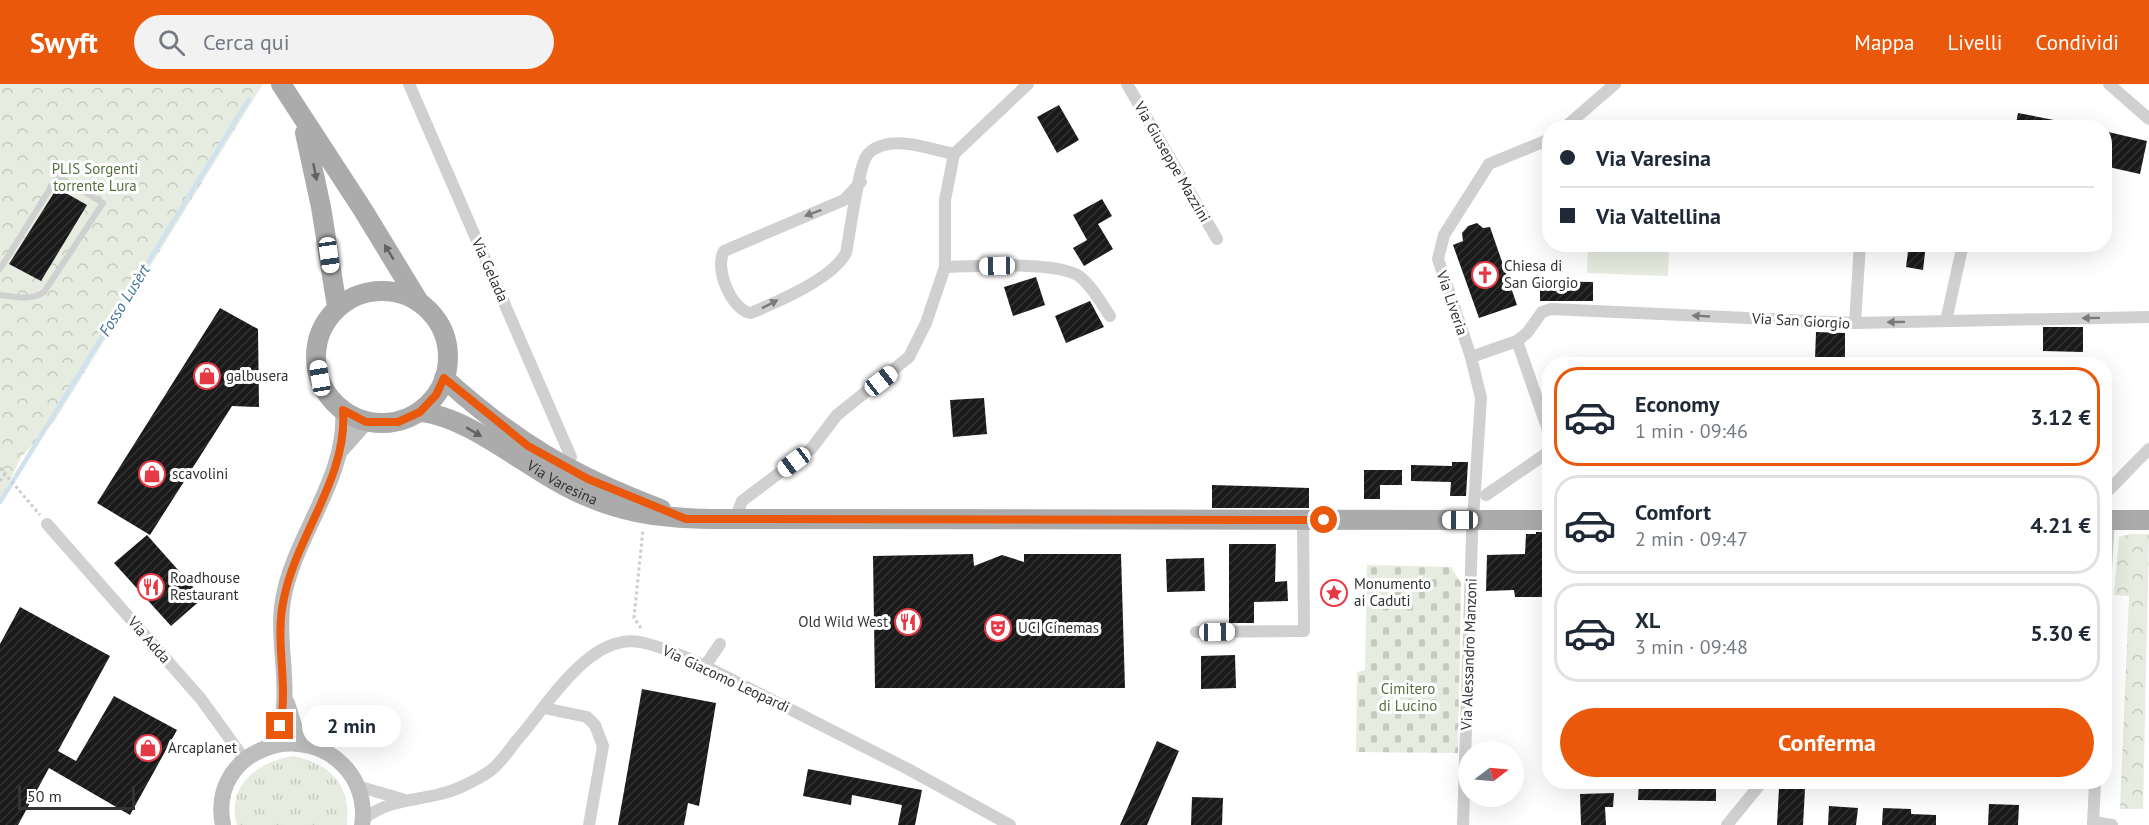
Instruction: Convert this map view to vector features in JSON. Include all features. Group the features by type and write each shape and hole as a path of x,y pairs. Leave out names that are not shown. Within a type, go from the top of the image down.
{"main road":[{"path":"281,84 363,210 419,302 432,315 443,334 448,352 444,378 436,395 420,412 398,422 366,422 343,410 330,397 320,378 315,351 323,325 337,308 357,295 389,290 419,302"},
{"path":"301,116 314,166 337,308"},
{"name":"Via Varesina","path":"444,378 528,446 588,479 686,519"},
{"name":"Via Varesina","path":"420,412 449,418 558,482 592,499 644,515 686,519"},
{"path":"686,519 1542,519"},
{"path":"2112,520 2149,520"}],"street":[{"name":"Via Gelada","path":"409,84 571,457"},
{"path":"735,519 742,501 811,449 837,415 909,357 926,324 945,267 945,200 954,154 1028,84"},
{"name":"Via Giuseppe Mazzini","path":"1127,84 1217,239"},
{"path":"1573,120 1615,84"},
{"path":"2109,84 2149,119"},
{"name":"Via Liveria","path":"1473,520 1481,398 1471,357 1440,272 1438,259 1442,241 1489,164 1542,142"},
{"path":"861,182 844,200 724,251 719,267 736,306 742,312 752,313 829,273 841,263 846,253 861,182 865,158 873,149 882,145 899,144 954,154"},
{"path":"1855,323 1859,252"},
{"path":"1946,321 1962,252"},
{"path":"945,267 1017,267 1065,271 1078,276 1090,288 1110,316"},
{"name":"Via San Giorgio","path":"1471,357 1517,341 1527,333 1542,312 1551,309 1855,323 2149,317"},
{"path":"1517,341 1542,413"},
{"path":"343,410 341,449 291,573 283,600 280,640 285,696 298,738 304,743 332,754 345,765 362,800 362,822"},
{"path":"341,449 366,422"},
{"path":"2112,487 2149,449"},
{"path":"1486,495 1542,456"},
{"path":"1196,632 1304,631 1303,520"},
{"name":"Via Alessandro Manzoni","path":"1463,825 1473,520"},
{"name":"Via Adda","path":"47,524 201,699 245,760"},
{"name":"Via Giacomo Leopardi","path":"362,822 385,805 404,799 442,794 491,771 582,664 600,649 629,642 672,651 705,666 908,769 1010,825"},
{"path":"705,666 720,644"},
{"path":"273,745 280,726 285,696"},
{"path":"544,708 587,717 601,736 603,746 589,825"},
{"path":"223,825 222,803 226,787 245,760 273,745 304,743"},
{"name":"Via Giacomo Leopardi","path":"357,786 404,799"},
{"path":"1727,825 1756,789"},
{"path":"2095,789 2093,823 2112,825"}],"lane":[{"path":"0,269 58,176 103,203 44,292 38,296 24,298 0,296"}],"path":[{"path":"0,468 47,524"},
{"path":"0,481 5,474"},
{"path":"644,515 634,618 653,646"}],"green space":[{"name":"PLIS Sorgenti torrente Lura","path":"0,84 263,84 54,422 21,457 0,502"},
{"path":"1588,252 1669,252 1668,276 1587,273"},
{"path":"2149,534 2143,809 2120,809 2129,596 2114,595 2119,537"},
{"name":"Cimitero di Lucino","path":"1367,565 1451,567 1461,583 1458,753 1356,752 1357,672 1365,670"},
{"path":"293,756 318,765 336,778 346,798 347,825 237,825 236,798 240,787 257,770 268,763"}],"building":[{"path":"1059,105 1079,140 1057,153 1037,117"},
{"path":"2018,113 2054,120 2017,120"},
{"path":"2112,133 2147,141 2140,174 2112,168"},
{"path":"57,188 87,205 41,281 9,264"},
{"path":"1102,199 1112,216 1098,224 1113,249 1084,266 1073,248 1087,240 1073,215"},
{"name":"Chiesa di San Giorgio","path":"1477,223 1483,228 1490,227 1517,305 1479,318 1453,245 1463,241 1462,233 1468,226"},
{"path":"1908,252 1925,252 1923,270 1906,267"},
{"path":"1036,277 1045,305 1013,316 1004,287"},
{"path":"1540,281 1593,282 1593,301 1540,301"},
{"path":"1090,301 1104,327 1066,343 1055,316"},
{"path":"220,308 258,329 259,407 232,406 150,535 97,503"},
{"path":"2043,327 2083,327 2083,352 2043,351"},
{"path":"1816,332 1845,333 1845,357 1815,357"},
{"path":"984,398 987,434 953,437 950,400"},
{"path":"1452,462 1468,462 1466,496 1450,496 1451,482 1411,481 1411,465 1452,466"},
{"path":"1364,470 1402,470 1402,485 1380,485 1380,499 1364,499"},
{"path":"1212,485 1309,488 1309,508 1212,508"},
{"path":"1536,532 1542,532 1542,597 1515,597 1514,590 1486,591 1487,555 1525,554 1526,534 1536,534"},
{"path":"147,535 203,598 171,626 114,563"},
{"path":"1229,544 1276,544 1275,582 1287,581 1288,601 1254,602 1254,623 1229,623"},
{"name":"UCI Cinemas","path":"973,554 974,566 1002,555 1024,562 1024,554 1121,554 1125,688 875,688 873,556"},
{"path":"1204,558 1205,591 1167,592 1166,559"},
{"path":"20,607 110,656 58,751 76,761 114,696 177,730 130,815 49,768 18,825 0,825 0,644"},
{"path":"1235,655 1236,688 1201,689 1201,656"},
{"path":"642,689 716,703 699,806 688,803 684,825 618,825"},
{"path":"1157,741 1179,751 1147,825 1120,825"},
{"path":"808,769 922,790 915,825 898,825 902,805 852,795 851,805 803,796"},
{"path":"1639,789 1716,789 1716,801 1638,800"},
{"path":"1779,789 1805,789 1803,825 1777,825"},
{"path":"1614,793 1613,807 1605,807 1606,825 1581,825 1580,794"},
{"path":"1192,797 1223,798 1222,825 1191,825"},
{"path":"1989,804 2019,805 2018,825 1988,825"},
{"path":"1829,806 1858,808 1856,825 1828,825"},
{"path":"1883,808 1911,809 1911,814 1936,815 1936,825 1882,825"}],"waterway":[{"name":"Fosso Lusèrt","path":"0,502 249,99"}],"place":[{"name":"Chiesa di San Giorgio","path":"1485,275"},
{"name":"galbusera","path":"207,376"},
{"name":"scavolini","path":"152,474"},
{"name":"Roadhouse Restaurant","path":"151,587"},
{"name":"Monumento ai Caduti","path":"1334,593"},
{"name":"Old Wild West","path":"908,622"},
{"name":"UCI Cinemas","path":"998,628"},
{"name":"Arcaplanet","path":"148,748"}],"route":[{"path":"280,726 285,692 280,640 283,600 291,573 341,449 344,434 343,410 366,422 398,422 420,412 436,395 444,378 473,404 528,446 588,479 686,519 1324,520"}]}
